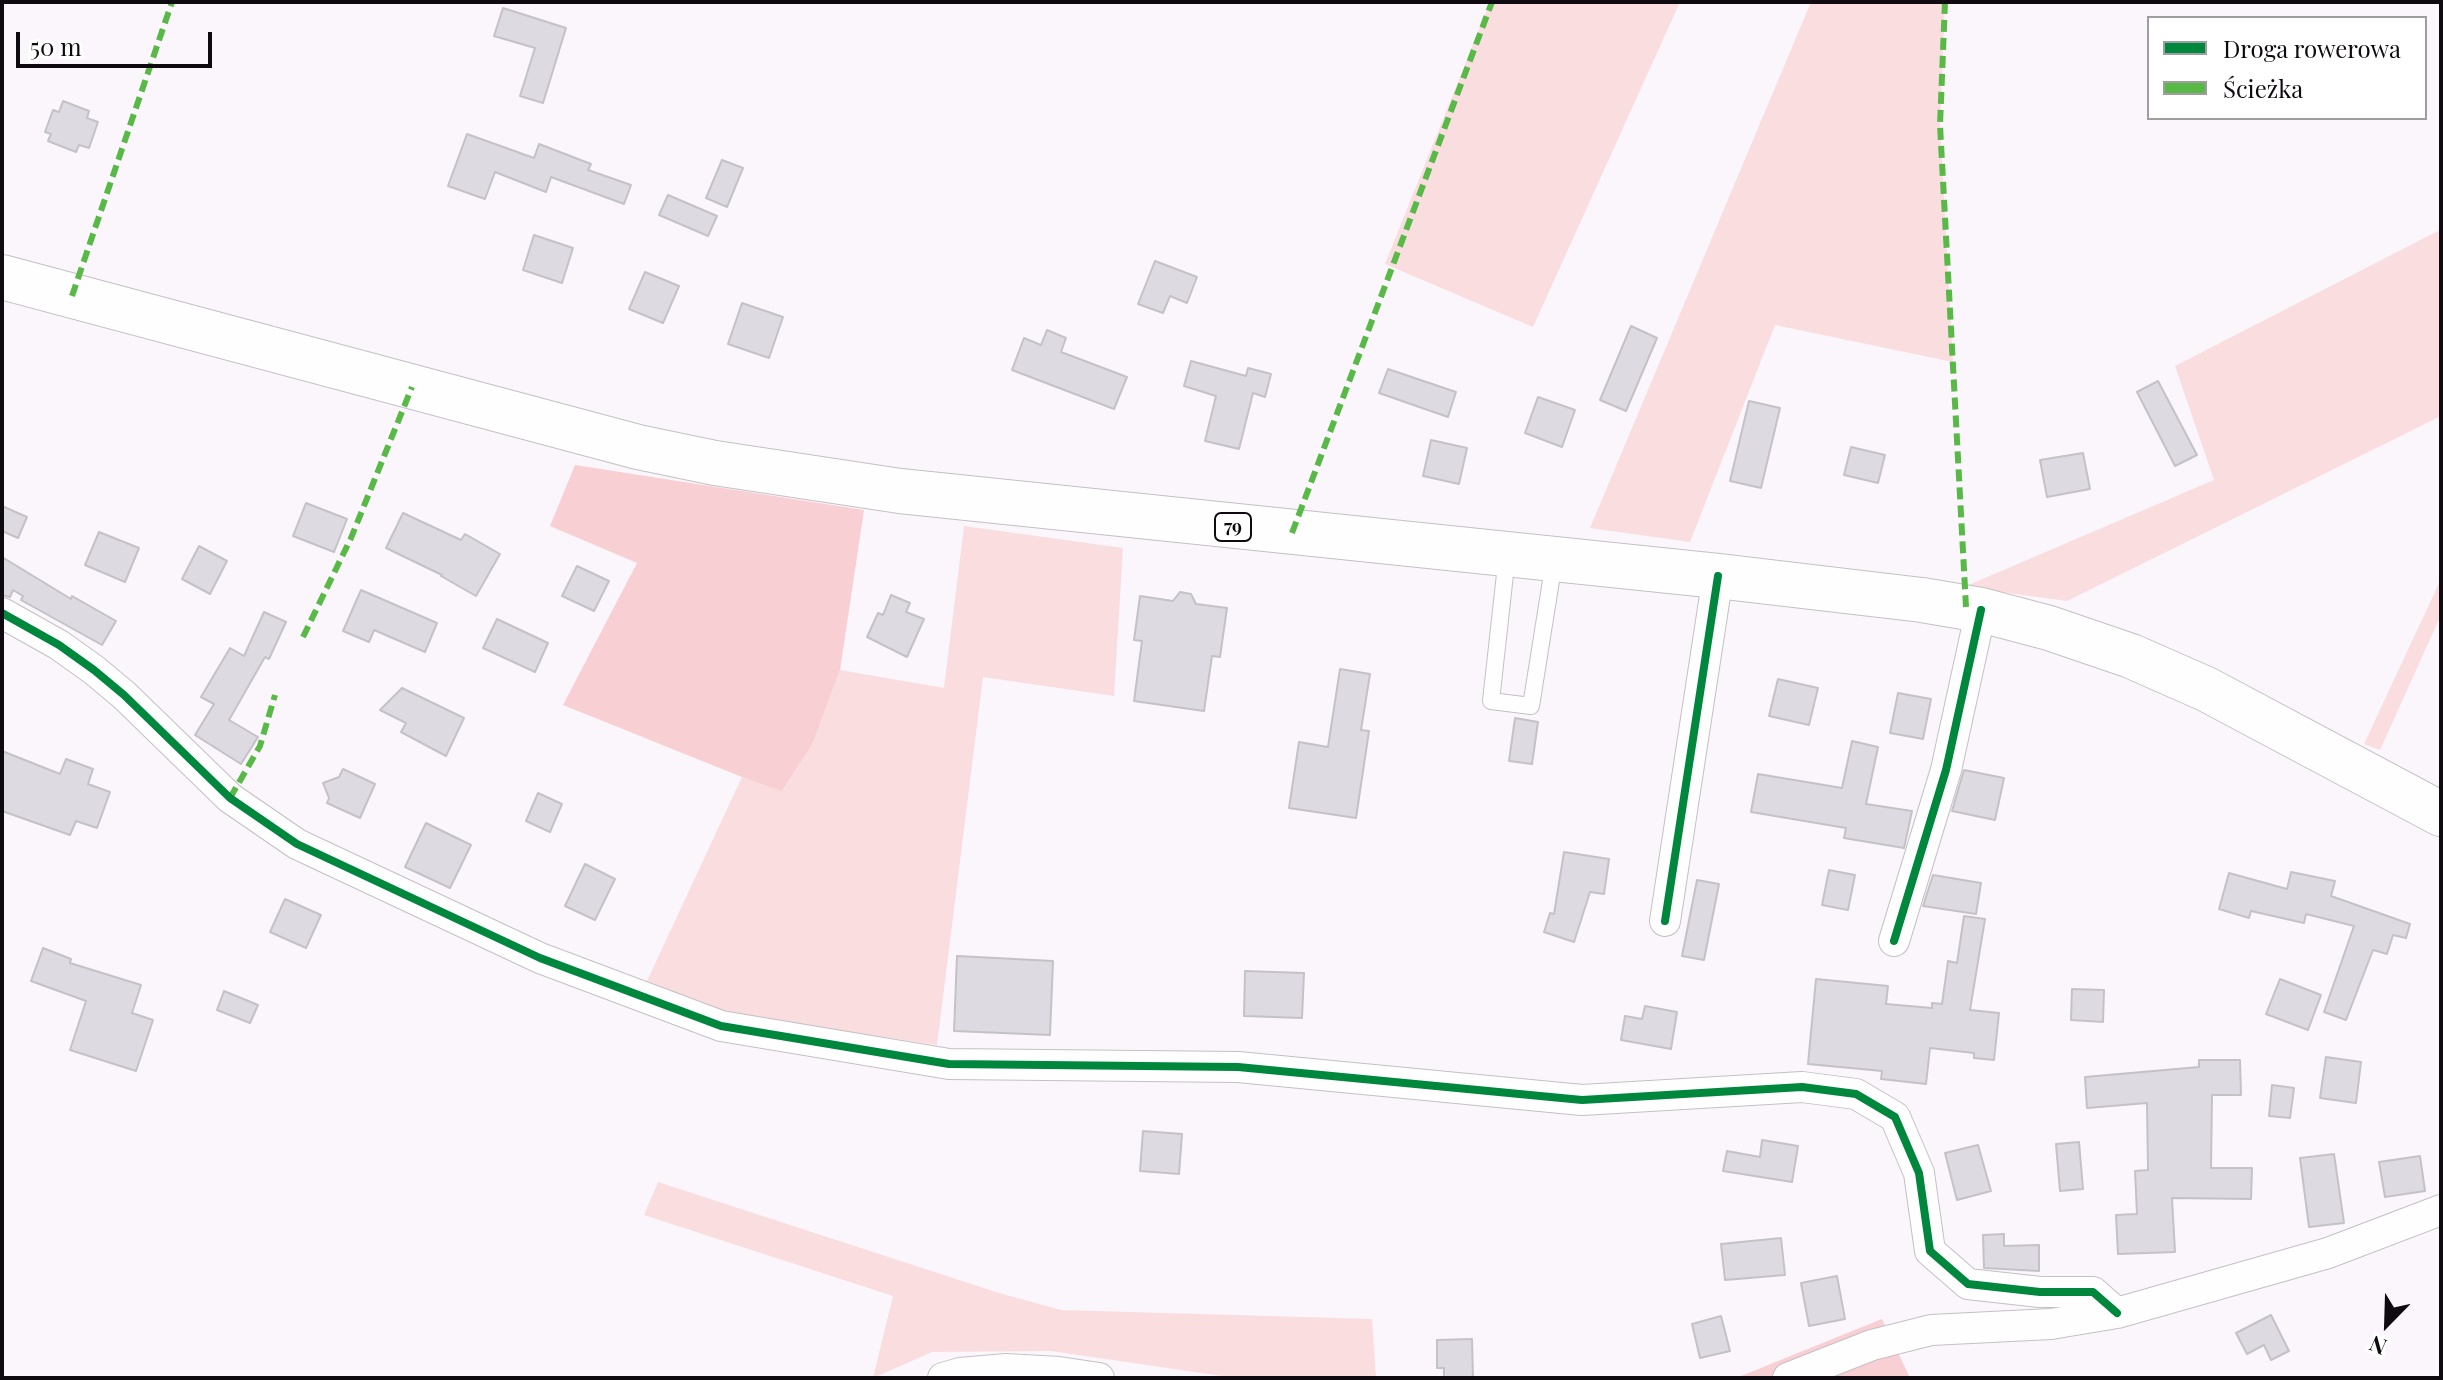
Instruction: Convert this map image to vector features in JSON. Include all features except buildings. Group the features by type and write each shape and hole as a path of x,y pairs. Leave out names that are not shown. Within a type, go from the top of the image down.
{"main road":[{"name":"79","path":"2,277 638,447 715,463 915,493 1718,576 1981,610 2049,628 2131,656 2206,689 2441,814"}],"street":[{"path":"1665,921 1718,576"},
{"path":"1894,941 1946,770 1981,610"},
{"path":"2,613 59,645 94,670 230,798 297,844 540,958 721,1026 949,1064 1238,1067 1582,1100 1802,1087 1856,1094 1895,1117 1919,1173 1930,1251 1968,1284 2040,1292 2093,1292 2117,1313"},
{"path":"1788,1378 1872,1345 1931,1330 2051,1324 2117,1313 2328,1253 2441,1210"},
{"path":"943,1378 960,1373 1006,1369 1099,1378"}],"lane":[{"path":"1507,554 1491,701 1531,706 1554,559"}],"shaded area":[{"path":"1490,2 1680,2 1533,327 1385,264"},
{"path":"1811,2 1945,2 1940,125 1953,362 1775,325 1690,542 1590,528"},
{"path":"2438,231 2441,237 2441,416 2067,601 1964,587 2214,480 2175,366"},
{"path":"575,465 864,510 840,670 812,745 782,791 563,705 637,563 550,526"},
{"path":"964,526 1123,548 1114,696 983,677 937,1045 730,1014 647,981 742,777 783,790 812,745 840,670 944,688"},
{"path":"2441,579 2441,615 2380,750 2364,744"},
{"path":"658,1182 999,1293 1061,1310 1372,1319 1376,1378 1236,1378 1051,1351 932,1352 873,1378 893,1296 644,1215"},
{"path":"1882,1319 1910,1378 1736,1378"}],"marked path":[{"path":"72,296 172,2"},
{"path":"1292,533 1492,2"},
{"path":"1945,2 1940,125 1966,607"},
{"path":"303,637 351,538 412,387"},
{"path":"230,798 260,746 275,695"}],"cycle path":[{"path":"1665,921 1718,576"},
{"path":"1894,941 1946,770 1981,610"},
{"path":"2,613 59,645 94,670 230,798 297,844 540,958 721,1026 949,1064 1238,1067 1582,1100 1802,1087 1856,1094 1895,1117 1919,1173 1930,1251 1968,1284 2040,1292 2093,1292 2117,1313"}]}
